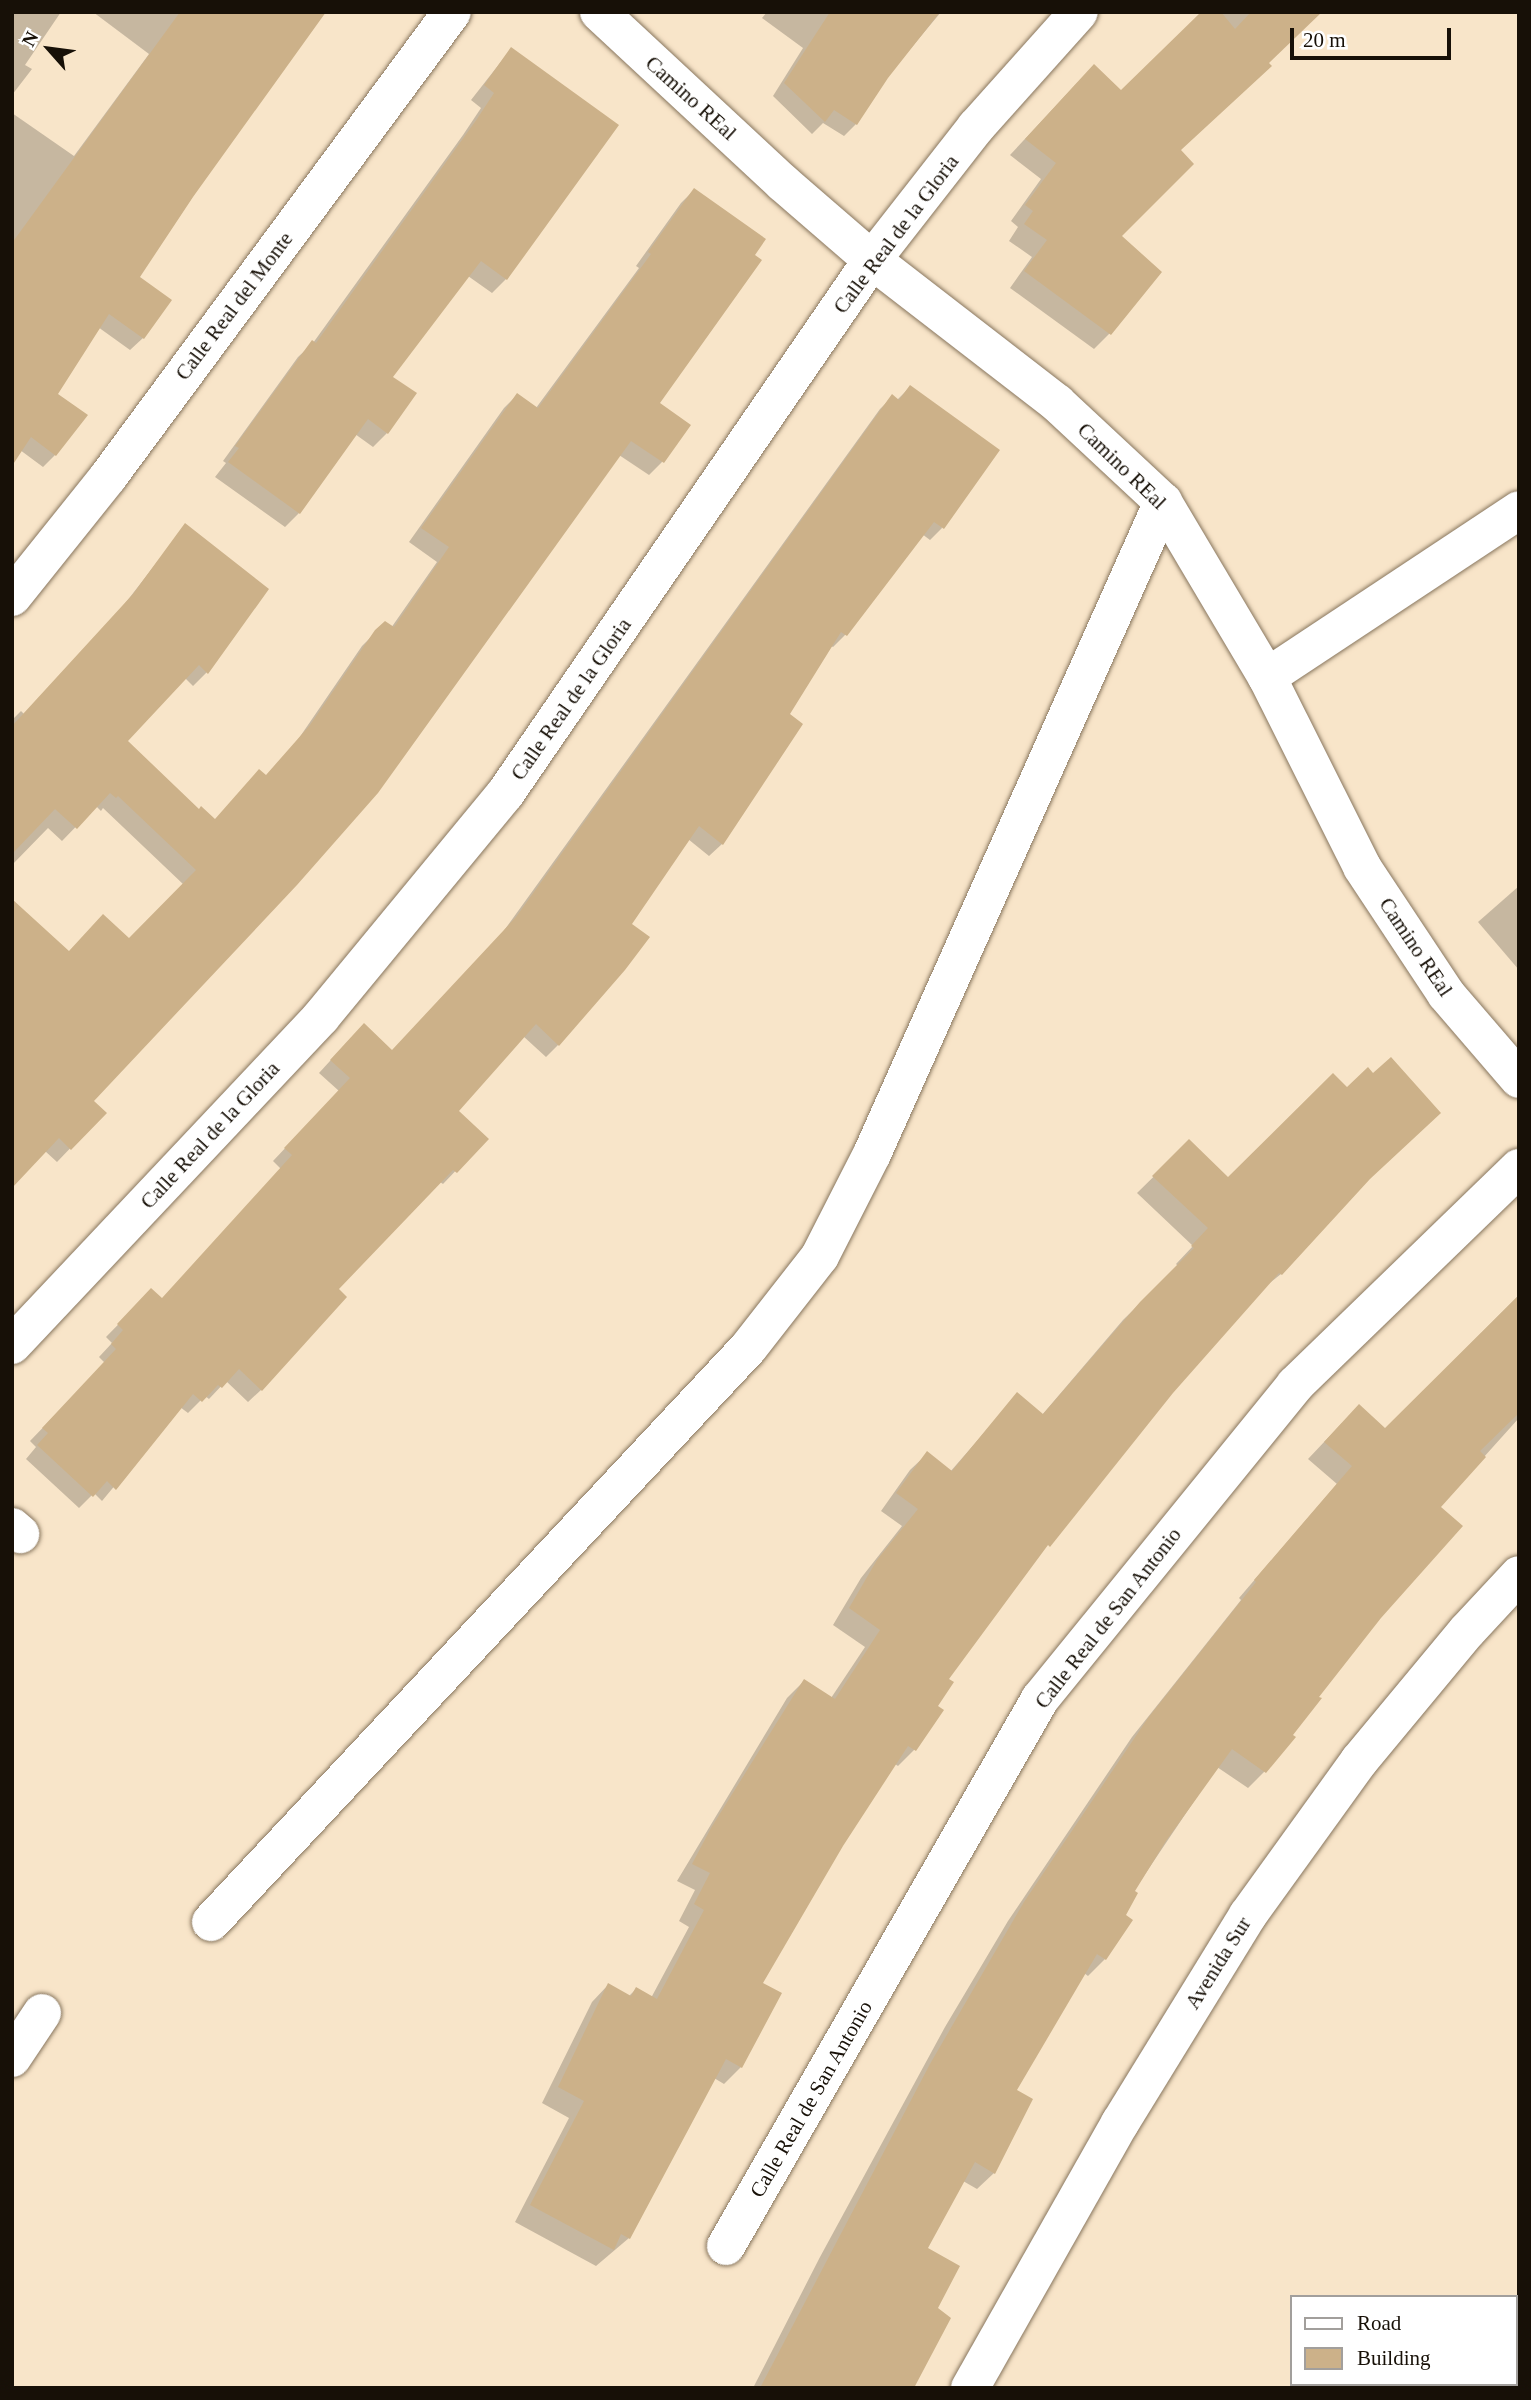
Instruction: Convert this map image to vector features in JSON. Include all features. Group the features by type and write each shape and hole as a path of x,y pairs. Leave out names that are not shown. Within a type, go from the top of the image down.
{"street":[{"name":"Calle Real del Monte","path":"12,597 108,477 452,12"},
{"name":"Camino REal","path":"599,12 783,183 872,260 1057,403 1163,502 1267,677 1362,867 1446,993 1519,1079"},
{"name":"Calle Real de la Gloria","path":"12,1345 321,1017 505,794 872,260 976,127 1079,12"},
{"path":"211,1922 749,1347 820,1256 872,1154 1163,502"},
{"path":"1267,677 1519,510"},
{"name":"Calle Real de San Antonio","path":"726,2246 1040,1699 1295,1385 1519,1168"},
{"name":"Avenida Sur","path":"970,2388 1120,2123 1248,1915 1359,1761 1467,1631 1519,1576"},
{"path":"12,2058 42,2012"}],"building":[{"path":"180,12 326,12 193,197 140,277 172,300 144,339 109,314 58,394 88,415 56,456 31,437 12,466 12,243"},
{"path":"830,12 940,12 888,78 857,125 834,110 825,122 784,83"},
{"path":"1201,12 1221,12 1235,29 1251,12 1322,12 1269,63 1272,66 1181,150 1194,164 1122,236 1162,272 1111,335 1024,271 1047,240 1024,224 1033,211 1025,205 1056,163 1025,139 1094,64 1121,90"},
{"path":"511,47 619,125 507,280 481,261 393,377 417,393 388,434 368,419 300,514 228,462 239,448 235,446 312,340 316,343 477,119 494,93 484,85"},
{"path":"694,188 766,239 755,255 762,260 660,403 691,425 664,463 631,441 378,793 297,885 94,1101 107,1113 71,1150 59,1138 12,1188 12,899 69,951 103,914 129,938 196,870 118,796 116,798 110,793 77,829 55,809 12,854 12,726 133,594 185,523 269,589 208,674 199,665 128,741 199,809 201,806 215,819 259,769 266,775 310,725 375,630 385,621 394,627 449,547 421,528 517,393 538,408 651,254 648,252"},
{"path":"910,385 1000,450 944,529 934,522 847,636 841,632 790,714 803,724 723,845 699,826 632,924 650,937 625,970 559,1046 536,1024 459,1111 489,1139 457,1173 453,1170 339,1289 347,1297 262,1391 239,1369 222,1388 218,1385 202,1402 193,1394 116,1490 107,1481 93,1497 37,1445 48,1433 42,1428 116,1349 111,1344 123,1330 117,1324 151,1288 162,1298 292,1155 284,1148 350,1078 330,1060 364,1023 392,1050 516,917 892,394 899,400"},
{"path":"1391,1057 1441,1113 1370,1179 1282,1275 1279,1273 1173,1393 1050,1547 1048,1545 949,1679 954,1682 938,1706 944,1710 916,1751 908,1746 843,1846 763,1983 782,1993 742,2068 726,2059 630,2239 621,2234 614,2250 530,2205 584,2101 558,2087 608,1983 631,1996 636,1987 657,1999 704,1910 694,1904 710,1873 692,1864 711,1828 804,1679 835,1699 880,1630 849,1608 877,1560 918,1509 896,1493 927,1451 952,1471 1017,1392 1043,1414 1140,1302 1194,1248 1191,1246 1208,1228 1152,1176 1189,1139 1228,1177 1333,1073 1347,1087 1368,1067 1373,1073"},
{"path":"1519,1295 1519,1413 1480,1451 1486,1457 1441,1507 1463,1526 1381,1618 1319,1697 1322,1698 1293,1735 1296,1737 1266,1773 1232,1749 1166,1841 1135,1891 1138,1893 1126,1915 1133,1920 1106,1960 1097,1954 1017,2090 1033,2099 995,2174 975,2162 928,2248 960,2266 938,2308 951,2318 914,2388 760,2388 930,2064 1024,1902 1148,1718 1256,1582 1254,1580 1352,1466 1324,1442 1359,1404 1385,1428"}]}
